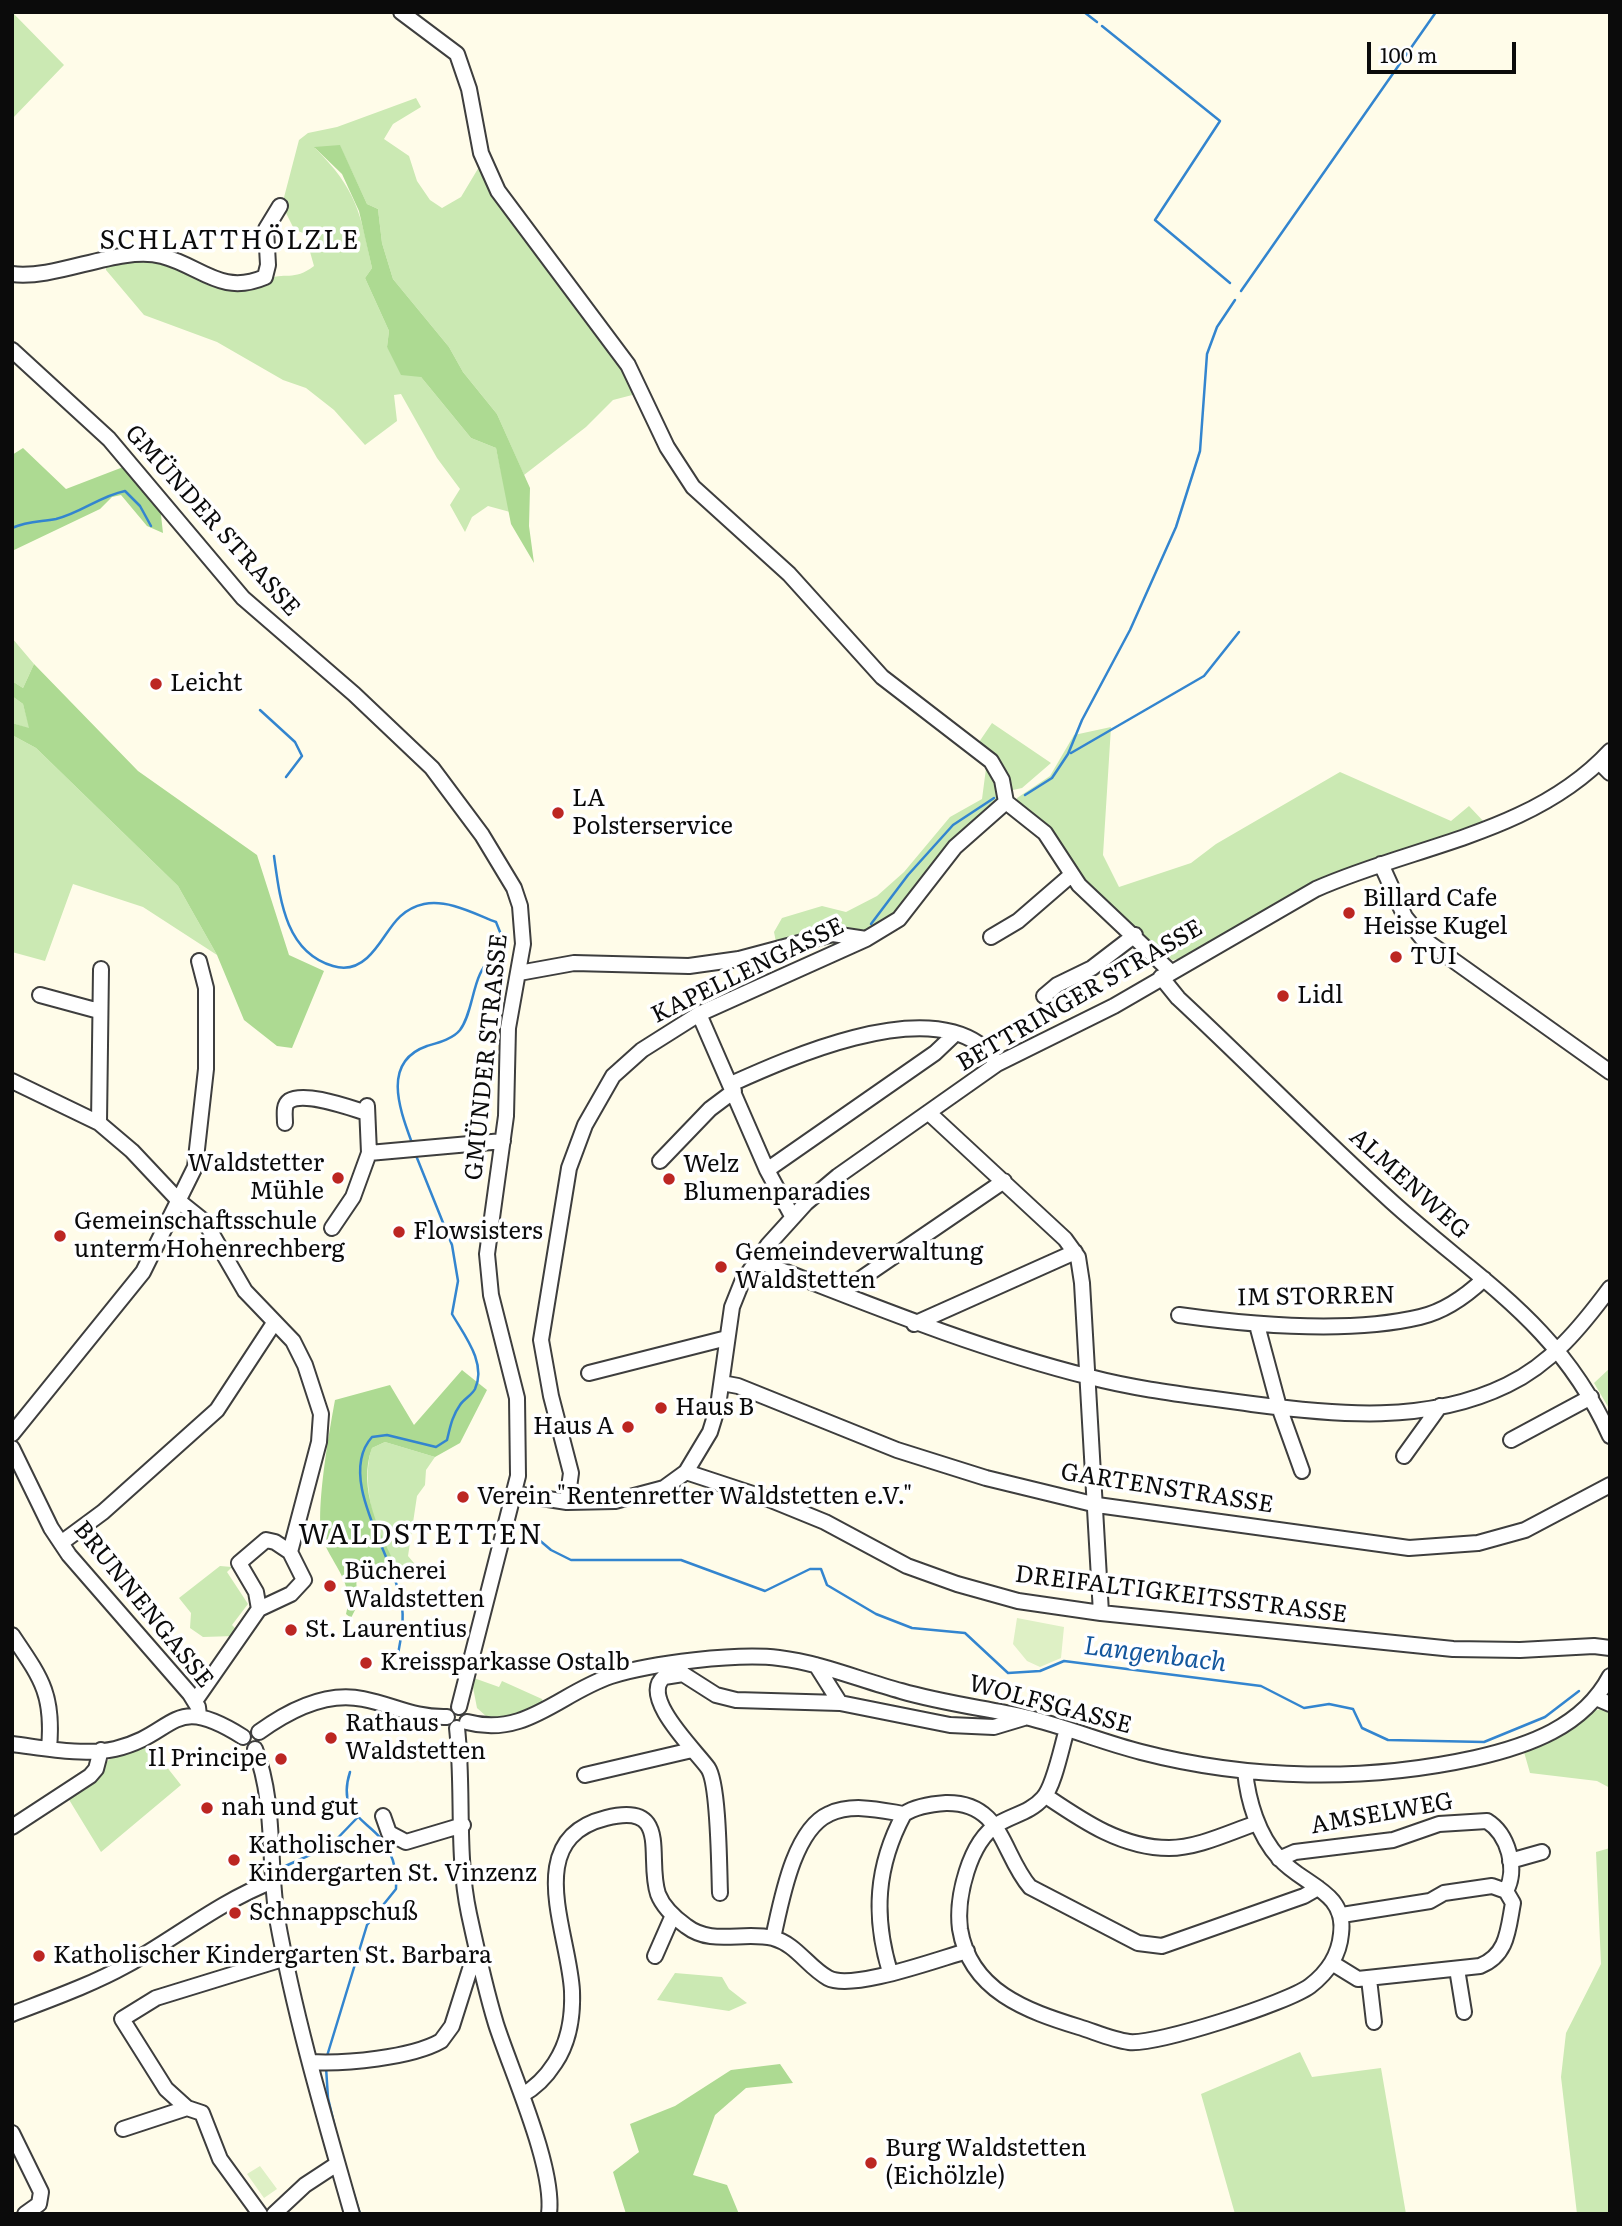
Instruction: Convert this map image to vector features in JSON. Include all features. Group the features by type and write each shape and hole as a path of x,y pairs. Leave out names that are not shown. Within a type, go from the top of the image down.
{"street":[{"path":"401,12 457,54 469,89 481,153 498,191 628,365 667,447 693,487 789,574 881,677 991,761 1002,780 1006,802"},
{"path":"12,274 34,275 80,263 146,255 163,256 221,282 251,283 265,277 268,265 266,229 281,206"},
{"name":"GMÜNDER STRASSE","path":"12,349 109,439 243,598 410,746 447,786 482,835 514,888 524,928 509,1028 503,1141 487,1254 488,1275 517,1398 520,1427 516,1494 459,1707 467,1712 457,1722"},
{"name":"BETTRINGER STRASSE","path":"516,1494 567,1502 615,1501 664,1489 686,1472 710,1432 722,1382 732,1307 755,1260 792,1216 838,1176 998,1064 1075,1026 1316,889 1381,864 1489,829 1525,812 1605,768 1610,751"},
{"name":"ALMENWEG","path":"1006,802 1045,833 1070,876 1135,935 1166,974 1178,998 1388,1199 1523,1312 1559,1349 1591,1397 1610,1436"},
{"name":"KAPELLENGASSE","path":"567,1502 572,1473 551,1396 541,1340 569,1168 585,1125 613,1076 642,1050 699,1014 866,939 899,919 955,847 1006,802"},
{"path":"1381,864 1405,917 1422,938 1610,1072"},
{"path":"991,937 1018,921 1070,876"},
{"path":"519,973 574,963 689,966 739,960 833,934 866,939"},
{"path":"1044,996 1057,985 1092,968 1135,935"},
{"path":"12,1434 119,1305 142,1272 180,1202 195,1167 206,1069 206,988 199,961"},
{"path":"99,1123 99,1011 102,969"},
{"path":"40,995 99,1011"},
{"path":"699,1014 767,1170 792,1216"},
{"path":"660,1161 733,1087 813,1048 857,1036 933,1030 955,1034 979,1044 998,1064"},
{"path":"767,1170 935,1053 955,1034"},
{"path":"12,1081 99,1123 132,1151 180,1202 205,1222 245,1291 293,1341 300,1353 321,1414 319,1442 290,1552"},
{"path":"285,1123 286,1106 290,1101 300,1098 367,1110 369,1153 353,1197 332,1228"},
{"path":"929,1113 1004,1181 1075,1252 1082,1283 1089,1377 1101,1613"},
{"path":"369,1153 503,1141"},
{"path":"840,1293 1004,1181"},
{"path":"914,1324 1075,1252"},
{"path":"755,1260 914,1324 998,1352 1089,1377 1279,1407 1356,1415 1440,1406 1477,1397 1507,1385 1539,1367 1559,1349 1610,1288"},
{"name":"IM STORREN","path":"1179,1315 1257,1325 1354,1324 1420,1317 1456,1303 1484,1279"},
{"path":"61,1542 103,1512 217,1410 274,1323"},
{"path":"1257,1325 1279,1407 1302,1471"},
{"path":"589,1373 727,1338"},
{"name":"GARTENSTRASSE","path":"722,1382 897,1450 986,1478 1097,1505 1409,1548 1478,1544 1525,1530 1610,1485"},
{"path":"1511,1440 1591,1397"},
{"path":"1404,1456 1440,1406"},
{"name":"BRUNNENGASSE","path":"12,1448 61,1542 197,1708"},
{"name":"DREIFALTIGKEITSSTRASSE","path":"686,1472 771,1500 825,1522 907,1566 957,1584 1018,1601 1101,1613 1453,1649 1520,1650 1594,1646 1610,1648"},
{"path":"12,1744 101,1750 128,1744 197,1708 260,1609 284,1598 302,1584 303,1576 290,1552 266,1540 239,1563 256,1592 260,1609"},
{"path":"12,1635 46,1690 52,1715 49,1748"},
{"name":"WOLFSGASSE","path":"457,1722 492,1727 515,1724 537,1716 588,1685 627,1671 680,1669 776,1657 816,1665 901,1692 1027,1718 1138,1751 1245,1771 1327,1775 1405,1770 1455,1762 1536,1740 1603,1701 1610,1676"},
{"path":"816,1665 841,1703"},
{"path":"720,1893 711,1774 671,1722 657,1692 657,1685 664,1677 680,1669 726,1698 841,1703 950,1725 994,1727 1027,1718"},
{"path":"243,1737 248,1730 259,1732 284,1715 325,1700 348,1696 425,1717 457,1722 463,1871 477,1948 496,2023 522,2095 548,2187 549,2214"},
{"path":"197,1708 243,1737 245,1746 256,1749"},
{"path":"1067,1729 1046,1796 1033,1807 995,1825 978,1847 965,1872 960,1902 960,1929 967,1951 984,1981 1008,2001 1038,2014 1129,2042 1172,2038 1307,1988 1332,1963 1339,1947 1342,1915 1331,1896 1279,1859 1257,1823 1245,1771"},
{"path":"256,1749 262,1742 259,1732"},
{"path":"256,1749 266,1793 273,1881 286,1958 316,2062 337,2164 352,2214"},
{"path":"585,1775 692,1749"},
{"path":"12,1827 90,1776 96,1769 101,1750"},
{"path":"1046,1796 1089,1825 1144,1846 1170,1848 1198,1843 1257,1823"},
{"path":"773,1938 789,1874 811,1828 829,1814 851,1808 904,1814 926,1805 958,1804 973,1808 995,1825 1030,1887 1138,1943 1150,1946 1162,1946 1304,1896 1318,1888"},
{"path":"522,2095 545,2078 560,2056 570,2024 572,1991 557,1899 556,1863 571,1835 582,1825 634,1814 652,1829 658,1893 673,1915 704,1937 773,1938 788,1944 830,1980 850,1983 967,1951"},
{"path":"890,1972 882,1946 877,1905 889,1849 904,1814"},
{"path":"383,1816 389,1833 406,1842 463,1825"},
{"name":"AMSELWEG","path":"1279,1859 1295,1852 1393,1840 1439,1824 1487,1821 1502,1834 1510,1861"},
{"path":"1506,1891 1511,1882 1510,1861 1542,1852"},
{"path":"12,2014 105,1976 212,1909 273,1881"},
{"path":"1332,1963 1358,1979 1369,1979 1488,1963 1496,1958 1504,1946 1513,1903 1506,1891 1492,1886 1444,1893 1430,1901 1342,1915"},
{"path":"655,1956 673,1915"},
{"path":"316,2062 338,2062 434,2045 447,2037 477,1948"},
{"path":"260,2214 220,2159 202,2113 187,2108 166,2088 122,2019 156,1998 286,1958"},
{"path":"1457,1969 1464,2012"},
{"path":"1369,1979 1374,2022"},
{"path":"123,2130 187,2108"},
{"path":"12,2133 41,2192 39,2203 25,2214"},
{"path":"274,2214 305,2185 337,2164"}],"green space":[{"path":"12,12 64,65 12,119"},
{"path":"416,98 421,107 393,124 384,139 409,156 417,181 430,200 442,208 461,197 479,167 507,212 626,366 636,394 613,400 586,427 524,475 497,414 463,372 449,347 393,279 382,243 378,209 367,204 340,146 315,148 340,177 360,216 372,268 365,278 389,331 387,347 421,377 471,438 496,448 510,512 488,506 472,517 465,532 450,505 460,489 437,458 401,394 394,395 397,421 365,445 334,410 306,388 283,380 217,342 144,315 106,270 106,264 159,257 195,275 264,280 307,271 314,266 305,234 294,229 282,205 299,140 308,133 337,127"},
{"path":"340,145 367,204 378,209 382,243 393,279 449,347 463,372 497,414 530,488 529,526 534,563 511,524 496,448 471,438 421,377 401,375 387,347 389,331 365,278 372,268 359,211 342,174 314,147"},
{"path":"23,448 66,489 131,464 160,506 163,533 147,526 121,495 112,497 100,509 12,551 12,455"},
{"path":"12,638 34,664 23,688 12,681"},
{"path":"34,664 138,771 257,855 289,955 324,971 292,1048 277,1046 244,1020 217,955 178,886 36,748 12,735 12,723 29,728 23,704 12,696 12,681 23,688"},
{"path":"12,696 23,704 30,729 12,723"},
{"path":"992,723 1051,763 1022,788 1013,790 977,745"},
{"path":"1111,727 1103,855 1119,887 1191,863 1216,844 1340,772 1451,821 1469,806 1485,823 1322,881 1180,959 1172,960 1093,891 1073,870 1054,835 1017,802 1017,798 1050,776 1074,735"},
{"path":"12,735 36,748 178,886 217,955 143,907 73,884 45,961 12,952"},
{"path":"987,761 999,794 994,806 949,845 891,917 832,946 829,932 777,947 774,932 782,918 822,906 846,912 877,896 904,872 950,817 982,799"},
{"path":"1610,1368 1610,1410 1594,1383"},
{"path":"462,1370 487,1390 460,1443 435,1457 385,1442 372,1448 368,1463 369,1495 378,1526 398,1570 389,1578 371,1561 356,1567 357,1606 351,1618 346,1614 348,1593 345,1584 323,1540 321,1528 324,1472 335,1400 390,1385 414,1425"},
{"path":"385,1442 435,1457 426,1470 425,1485 417,1496 408,1556 419,1569 409,1578 388,1554 380,1537 370,1499 368,1480 372,1448"},
{"path":"220,1566 232,1567 227,1572 248,1604 232,1625 238,1631 234,1636 203,1637 190,1628 191,1613 179,1598"},
{"path":"1017,1618 1064,1627 1061,1658 1040,1667 1027,1661 1013,1644"},
{"path":"471,1677 499,1687 502,1681 542,1699 543,1703 515,1717 487,1717 477,1708"},
{"path":"1610,1710 1610,1788 1597,1781 1530,1773 1524,1752 1564,1735 1592,1711"},
{"path":"147,1742 181,1785 101,1852 68,1798 111,1758"},
{"path":"1610,1848 1610,2214 1577,2214 1561,2077 1566,2033 1601,1964 1596,1852"},
{"path":"675,1973 722,1977 729,1989 747,2003 729,2011 657,2000"},
{"path":"1300,2052 1312,2077 1381,2068 1406,2214 1235,2214 1201,2094"},
{"path":"780,2064 793,2083 746,2088 715,2115 693,2175 727,2185 739,2214 626,2214 613,2172 639,2152 630,2124 675,2106 731,2070"},
{"path":"260,2166 277,2189 264,2198 247,2174"}],"waterway":[{"path":"1084,12 1097,22"},
{"path":"1241,291 1436,12"},
{"path":"1102,26 1220,121 1155,220 1230,283"},
{"path":"1025,795 1052,778 1068,754 1082,720 1130,630 1176,527 1200,451 1207,354 1217,327 1235,300"},
{"path":"12,528 56,519 125,491 140,506 151,526"},
{"path":"1071,753 1204,676 1239,632"},
{"path":"260,710 295,742 302,756 286,777"},
{"path":"871,924 908,875 953,825 994,798"},
{"path":"274,856 283,906 295,936 304,949 333,966 347,968 363,961 374,951 397,919 424,904 452,905 496,922 502,937 480,974 467,1017 460,1030 449,1038 413,1053 404,1063 399,1075 399,1102 412,1143"},
{"path":"397,1659 403,1622 401,1600 363,1494 360,1473 363,1454 372,1437 387,1435 436,1447 447,1440 455,1413 474,1391 478,1379 476,1359 452,1314 458,1281 452,1245 415,1153"},
{"name":"Langenbach","path":"538,1539 551,1550 571,1560 681,1560 765,1591 810,1569 821,1569 827,1585 876,1614 912,1628 965,1633 1008,1673 1040,1671 1064,1661 1261,1686 1304,1708 1329,1704 1353,1709 1362,1728 1388,1740 1484,1742 1545,1717 1579,1691"},
{"path":"327,2056 367,1925 396,1889 395,1870 389,1851 382,1840 358,1817 348,1800 350,1772"},
{"path":"281,1868 330,1846 357,1818"},
{"path":"326,2067 328,2098 336,2132"},
{"path":"344,2162 360,2214"}],"place":[{"name":"Leicht","path":"156,684"},
{"name":"LA Polsterservice","path":"558,813"},
{"name":"Billard Cafe Heisse Kugel","path":"1349,913"},
{"name":"TUI","path":"1396,957"},
{"name":"Lidl","path":"1283,996"},
{"name":"Waldstetter Mühle","path":"338,1178"},
{"name":"Welz Blumenparadies","path":"669,1179"},
{"name":"Flowsisters","path":"399,1232"},
{"name":"Gemeinschaftsschule unterm Hohenrechberg","path":"60,1236"},
{"name":"Gemeindeverwaltung Waldstetten","path":"721,1267"},
{"name":"Haus B","path":"661,1408"},
{"name":"Haus A","path":"628,1427"},
{"name":"Verein \"Rentenretter Waldstetten e.V.\"","path":"463,1497"},
{"name":"Bücherei Waldstetten","path":"330,1586"},
{"name":"St. Laurentius","path":"291,1630"},
{"name":"Kreissparkasse Ostalb","path":"366,1663"},
{"name":"Rathaus Waldstetten","path":"331,1738"},
{"name":"Il Principe","path":"281,1759"},
{"name":"nah und gut","path":"207,1808"},
{"name":"Katholischer Kindergarten St. Vinzenz","path":"234,1860"},
{"name":"Schnappschuß","path":"235,1913"},
{"name":"Katholischer Kindergarten St. Barbara","path":"39,1956"},
{"name":"Burg Waldstetten (Eichölzle)","path":"871,2163"}],"district":[{"name":"SCHLATTHÖLZLE","path":"230,241"},
{"name":"WALDSTETTEN","path":"421,1536"}]}
